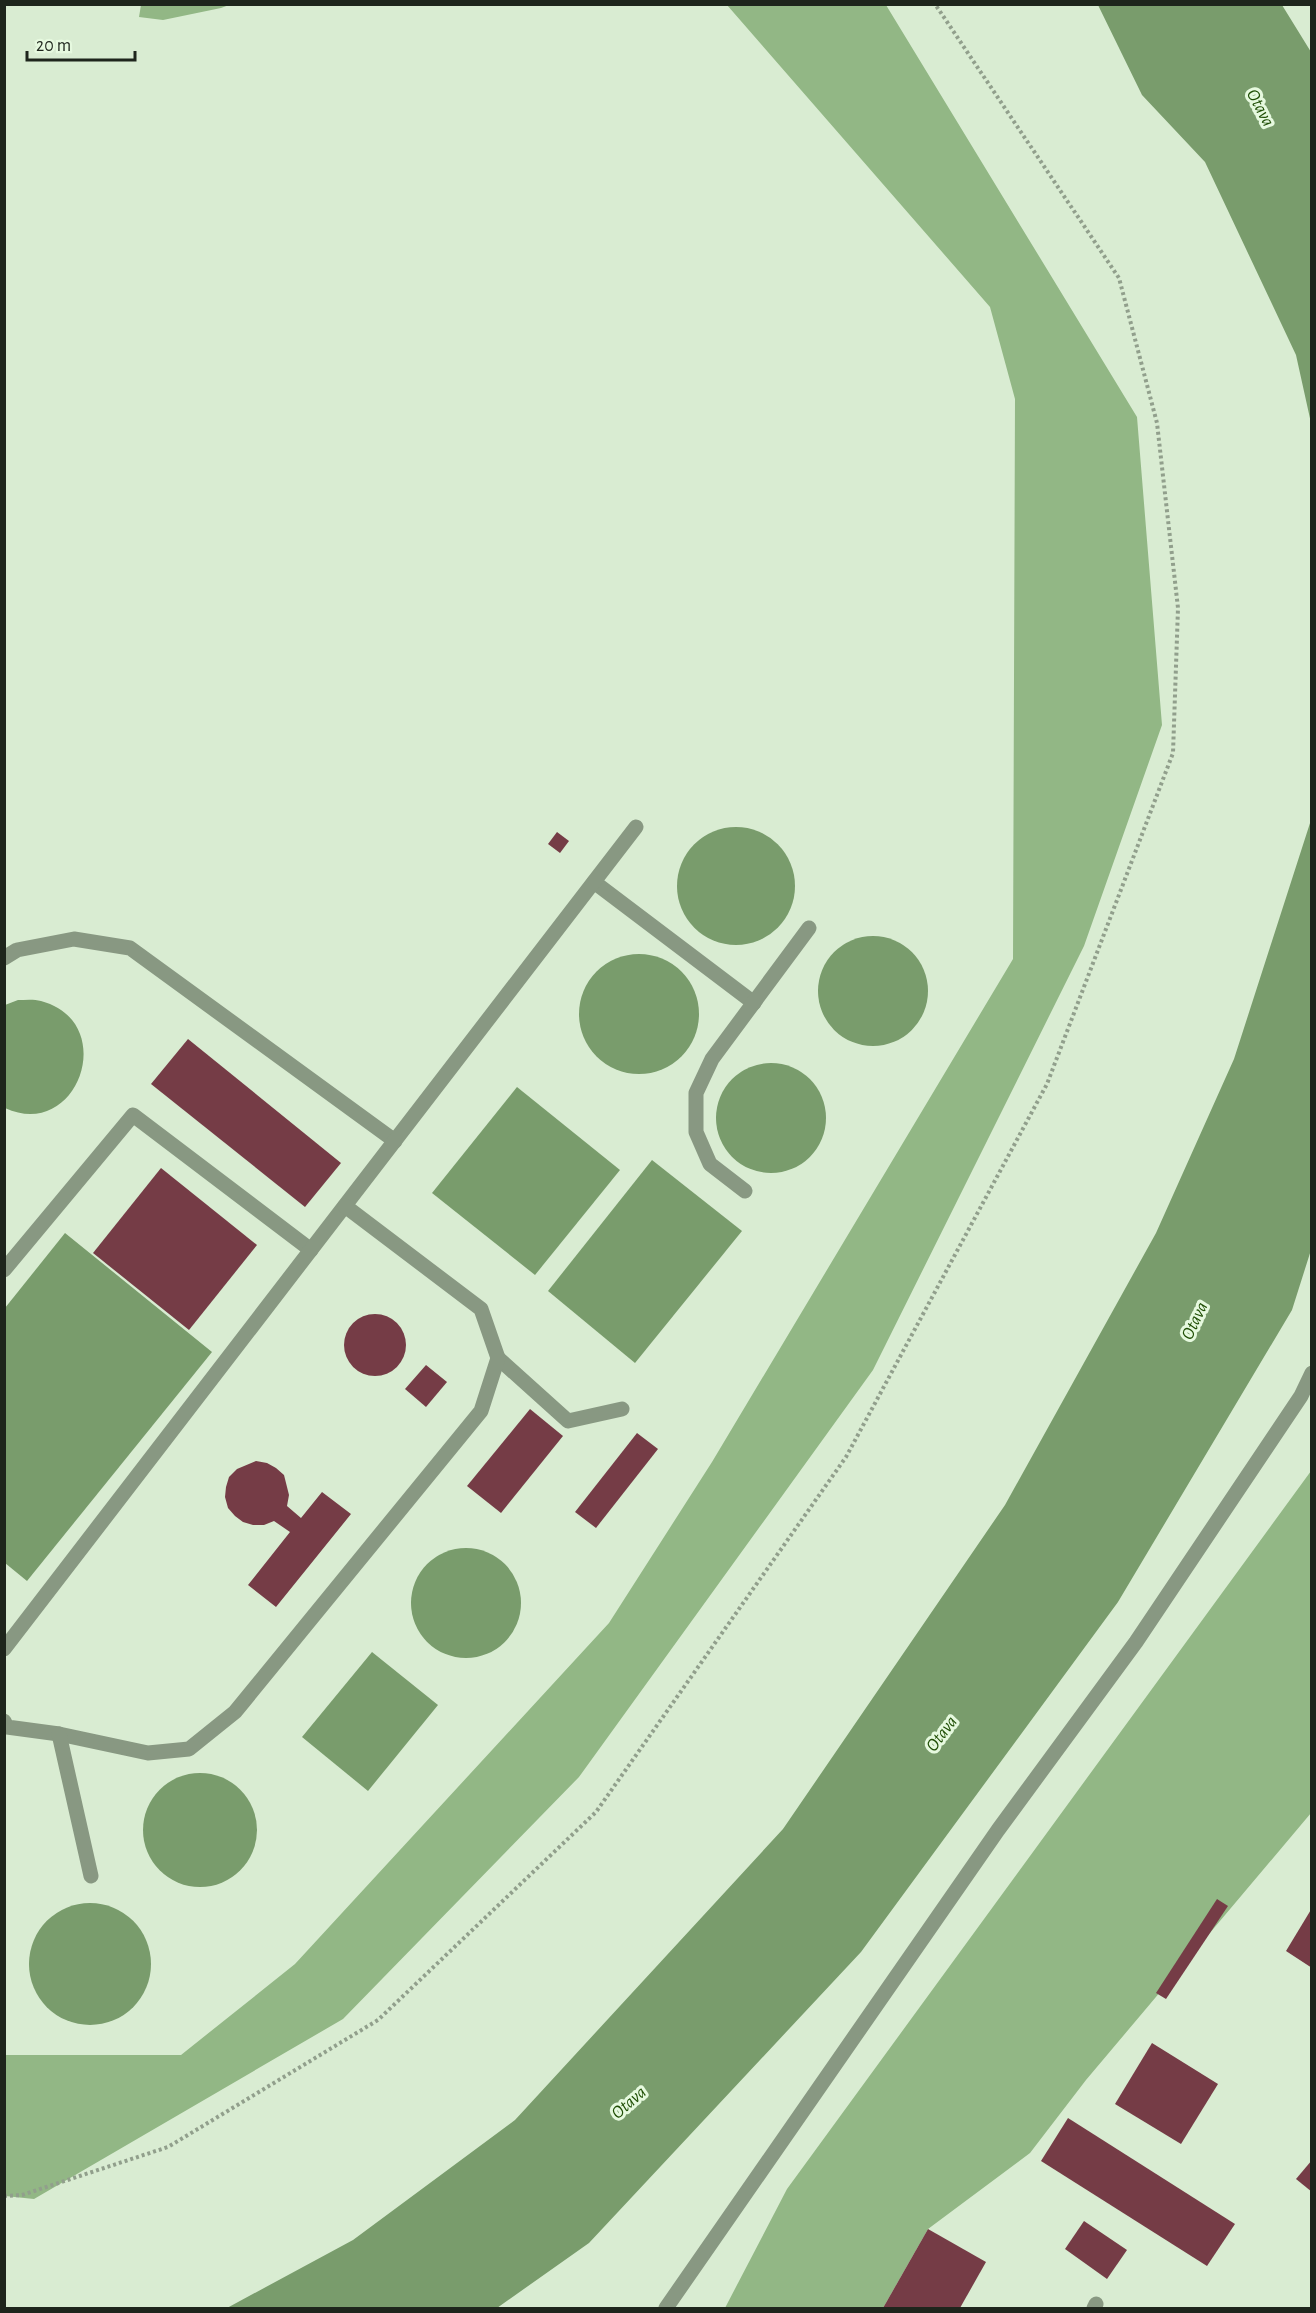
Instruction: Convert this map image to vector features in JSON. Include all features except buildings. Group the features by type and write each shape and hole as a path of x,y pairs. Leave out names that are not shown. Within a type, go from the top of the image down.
{"lane":[{"path":"7,1640 636,827"},
{"path":"594,882 754,1003"},
{"path":"745,1191 710,1164 696,1132 696,1093 712,1059 809,928"},
{"path":"4,958 17,950 74,939 130,948 394,1141"},
{"path":"4,1270 133,1115 311,1250"},
{"path":"345,1206 481,1309 498,1358 568,1421 622,1409"},
{"path":"4,1721 6,1727 59,1734 148,1753 189,1749 235,1712 481,1412 498,1358"},
{"path":"666,2308 991,1839 1136,1642 1300,1396 1311,1373"},
{"path":"59,1734 91,1876"}],"path":[{"path":"4,2196 22,2195 168,2147 378,2020 596,1812 846,1457 1047,1084 1173,753 1178,608 1157,423 1119,278 935,4"}],"shaded area":[{"path":"141,4 229,5 163,20 139,17"},
{"path":"727,5 886,5 1137,417 1162,725 1084,946 873,1370 579,1777 343,2019 34,2199 5,2196 5,2055 181,2055 295,1964 609,1623 712,1462 1013,959 1015,399 990,307"},
{"path":"1311,1471 1311,1813 1086,2080 1030,2153 928,2229 883,2308 725,2308 787,2189"}],"water":[{"name":"Otava","path":"1098,5 1282,5 1311,52 1311,423 1296,355 1205,162 1142,95"},
{"name":"Otava","path":"1311,820 1311,1250 1292,1310 1118,1602 861,1952 589,2243 497,2308 227,2308 353,2240 515,2120 783,1829 1005,1505 1156,1233 1234,1059"},
{"path":"736,827 758,832 778,844 790,864 795,886 790,908 778,928 758,940 736,945 714,940 694,928 682,908 677,886 682,864 694,844 714,832"},
{"path":"873,936 894,941 912,952 923,970 928,991 923,1012 912,1030 894,1041 873,1046 852,1041 834,1030 823,1012 818,991 823,970 834,952 852,941"},
{"path":"639,954 662,959 681,972 694,991 699,1014 694,1037 681,1056 662,1069 639,1074 616,1069 597,1056 584,1037 579,1014 584,991 597,972 616,959"},
{"path":"18,1000 41,1001 65,1013 79,1031 84,1053 80,1075 69,1095 53,1109 31,1114 5,1108 5,1005"},
{"path":"771,1063 792,1067 810,1079 822,1097 826,1118 822,1139 810,1157 792,1169 771,1173 750,1169 732,1157 720,1139 716,1118 720,1097 732,1079 750,1067"},
{"path":"517,1087 620,1170 535,1275 432,1193"},
{"path":"652,1160 742,1231 635,1363 548,1291"},
{"path":"65,1233 212,1352 27,1581 5,1563 5,1308"},
{"path":"466,1548 487,1552 505,1564 517,1582 521,1603 517,1624 505,1642 487,1654 466,1658 445,1654 427,1642 415,1624 411,1603 415,1582 427,1564 445,1552"},
{"path":"372,1652 438,1705 368,1791 302,1737"},
{"path":"200,1773 222,1778 240,1790 252,1808 257,1830 252,1852 240,1870 222,1882 200,1887 178,1882 160,1870 148,1852 143,1830 148,1808 160,1790 178,1778"},
{"path":"90,1903 114,1907 133,1921 147,1940 151,1964 147,1988 133,2007 114,2021 90,2025 66,2021 47,2007 33,1988 29,1964 33,1940 47,1921 66,1907"}]}
